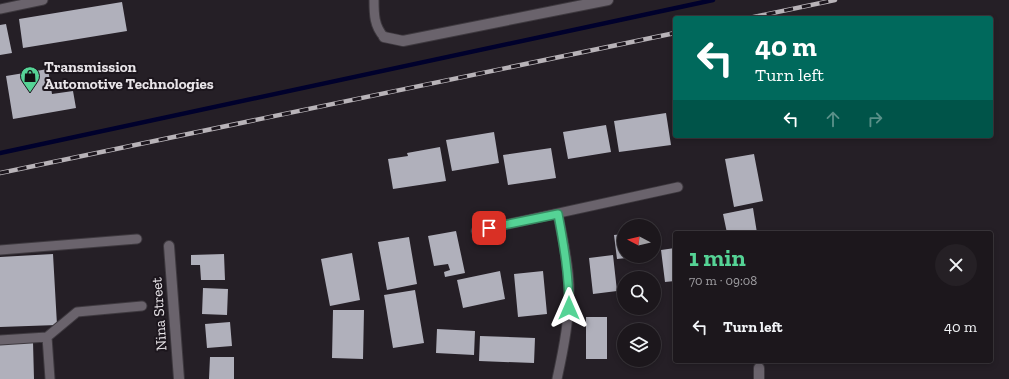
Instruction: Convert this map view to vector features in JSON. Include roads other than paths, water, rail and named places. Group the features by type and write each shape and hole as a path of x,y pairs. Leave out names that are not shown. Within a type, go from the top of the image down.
{"street":[{"path":"384,37 403,41 608,0"},
{"name":"Nina Street","path":"169,246 179,379"},
{"path":"759,368 759,379"}],"lane":[{"path":"0,9 43,0"},
{"path":"374,0 374,16 376,24 379,32 384,37"},
{"path":"476,231 678,187"},
{"path":"558,214 569,283 567,333 558,379"},
{"path":"0,250 136,239"},
{"path":"0,340 47,337 77,312 142,306"},
{"path":"47,337 50,379"}],"waterway":[{"path":"0,153 713,0"}],"railway":[{"path":"759,16 835,0"},
{"path":"0,173 673,33"}],"place":[{"name":"Transmission Automotive Technologies","path":"30,93"}]}
